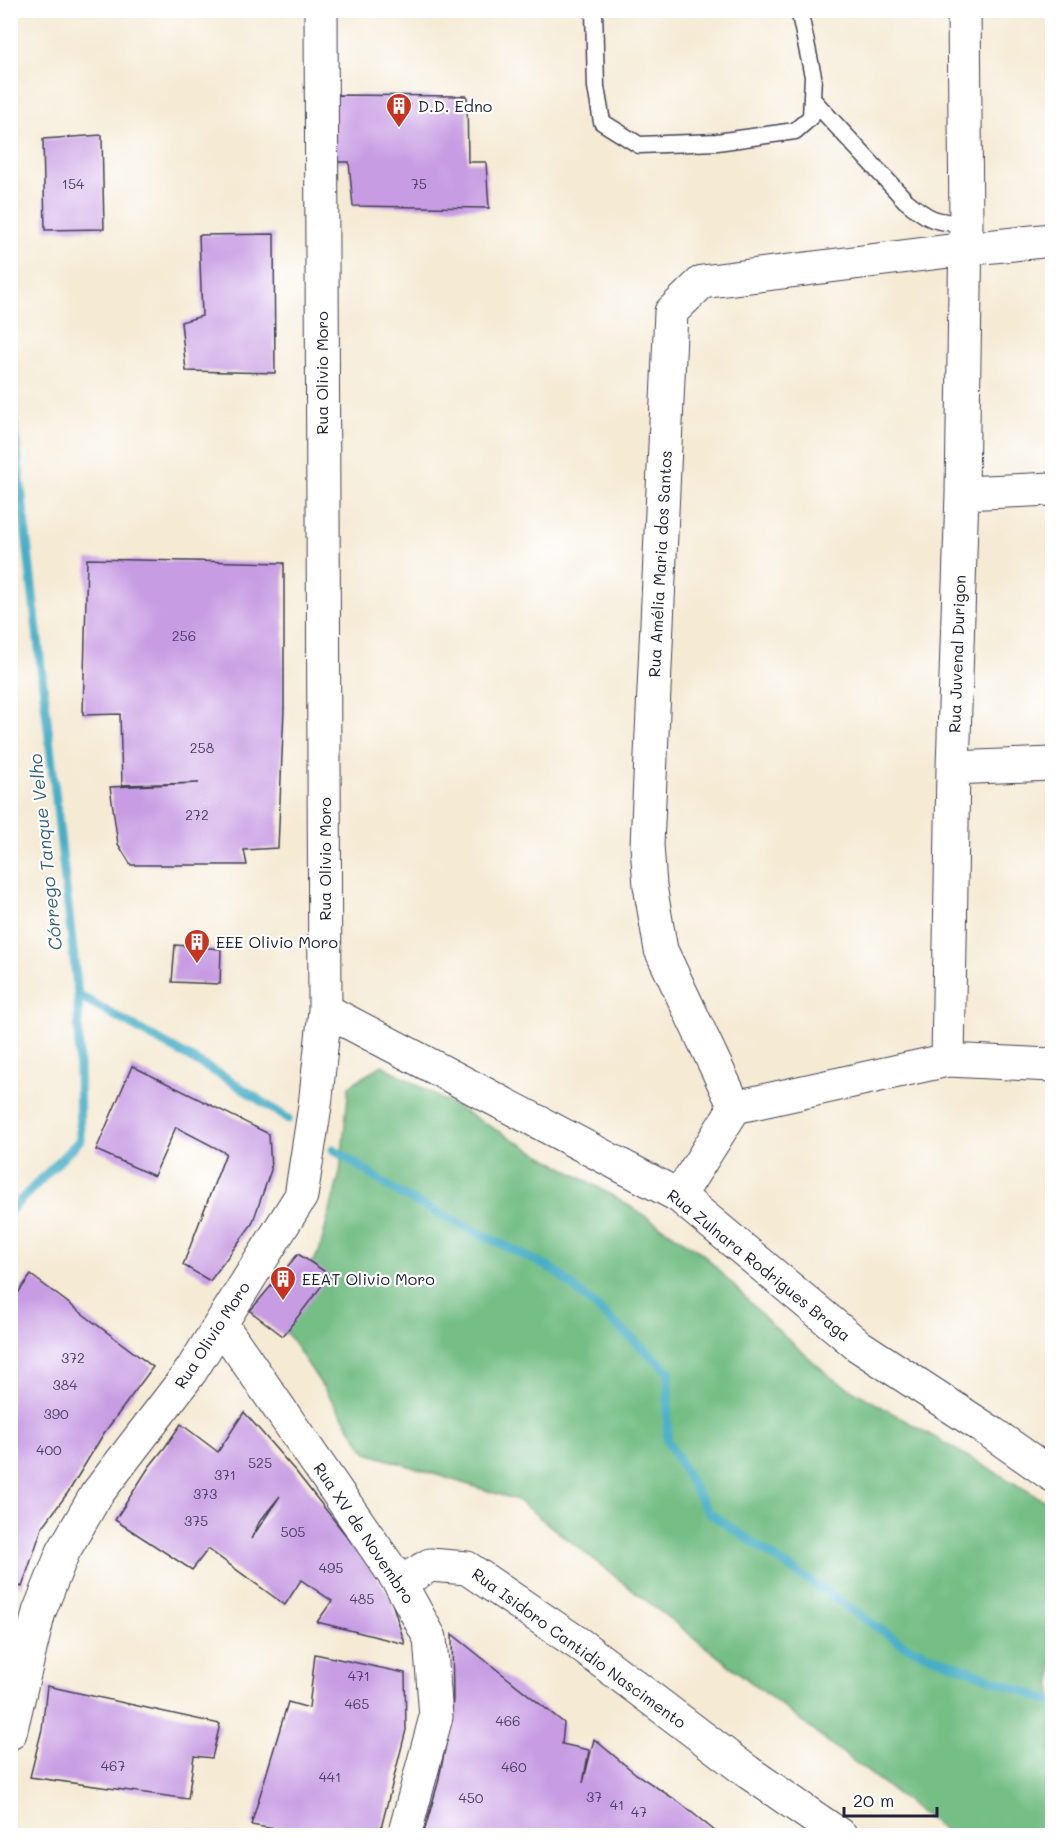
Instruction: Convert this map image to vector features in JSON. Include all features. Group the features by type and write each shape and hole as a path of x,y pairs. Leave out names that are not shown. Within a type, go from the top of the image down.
{"street":[{"name":"Rua Olivio Moro","path":"10,1732 39,1612 63,1552 96,1495 191,1371 301,1196 315,1106 325,1010 321,10"},
{"name":"Rua Juvenal Durigon","path":"948,1060 953,768 962,493 965,236 964,10"},
{"name":"Rua Amélia Maria dos Santos","path":"735,1107 661,950 650,886 647,845 671,312 702,282 965,236 1053,240"},
{"path":"962,493 1053,489"},
{"path":"953,768 1053,764"},
{"name":"Rua Zulnara Rodrigues Braga","path":"325,1010 679,1196 859,1346 992,1432 1053,1475"},
{"path":"679,1196 735,1107 948,1060 1053,1065"},
{"name":"Rua XV de Novembro","path":"221,1324 399,1583 430,1638 436,1717 404,1836"},
{"name":"Rua Isidoro Cantidio Nascimento","path":"399,1583 430,1565 468,1568 579,1644 748,1772 841,1836"}],"lane":[{"path":"594,10 596,87 602,122 639,145 717,142 795,131 811,117 813,76 799,10"},
{"path":"812,99 905,200 922,214 965,236"}],"green space":[{"path":"382,1065 620,1200 702,1253 771,1324 833,1379 1052,1505 1052,1835 951,1835 517,1500 367,1453 275,1315 319,1252 340,1173 349,1086"}],"building":[{"path":"331,95 467,96 468,162 486,162 489,208 353,206 349,162 332,162"},
{"path":"102,135 104,229 45,230 43,139"},
{"path":"274,234 275,373 186,371 181,322 202,316 199,235"},
{"path":"87,559 284,563 284,709 278,848 244,850 247,865 131,865 118,844 110,787 199,783 122,785 120,714 83,715"},
{"name":"EEE Olivio Moro","path":"175,945 221,949 220,984 172,982"},
{"path":"132,1066 269,1134 271,1170 252,1224 210,1281 183,1265 226,1153 176,1127 154,1176 96,1150"},
{"name":"EEAT Olivio Moro","path":"298,1254 330,1275 283,1336 250,1311"},
{"path":"31,1275 153,1367 104,1433 69,1491 42,1528 22,1587 10,1582 10,1307"},
{"path":"244,1412 297,1473 363,1557 390,1596 405,1644 317,1622 332,1601 301,1580 285,1605 208,1549 192,1570 115,1520 149,1467 181,1424 218,1452","holes":["280,1496 251,1539 260,1521"]},
{"path":"452,1634 564,1723 562,1744 589,1750 583,1783 594,1739 636,1774 679,1802 721,1836 571,1836 572,1827 569,1836 423,1836 438,1783 451,1720"},
{"path":"315,1654 405,1673 406,1730 379,1836 266,1836 267,1829 274,1829 251,1825 288,1702 309,1708"},
{"path":"47,1686 220,1724 212,1758 194,1756 188,1799 30,1777 42,1729"}],"waterway":[{"name":"Córrego Tanque Velho","path":"10,391 78,995 80,1140 10,1211"},
{"path":"78,995 228,1079 288,1119"},
{"path":"333,1149 402,1195 554,1270 669,1371 667,1440 708,1512 905,1646 1052,1702"}],"place":[{"name":"D.D. Edno","path":"399,129"},
{"name":"EEE Olivio Moro","path":"197,965"},
{"name":"EEAT Olivio Moro","path":"283,1302"}]}
